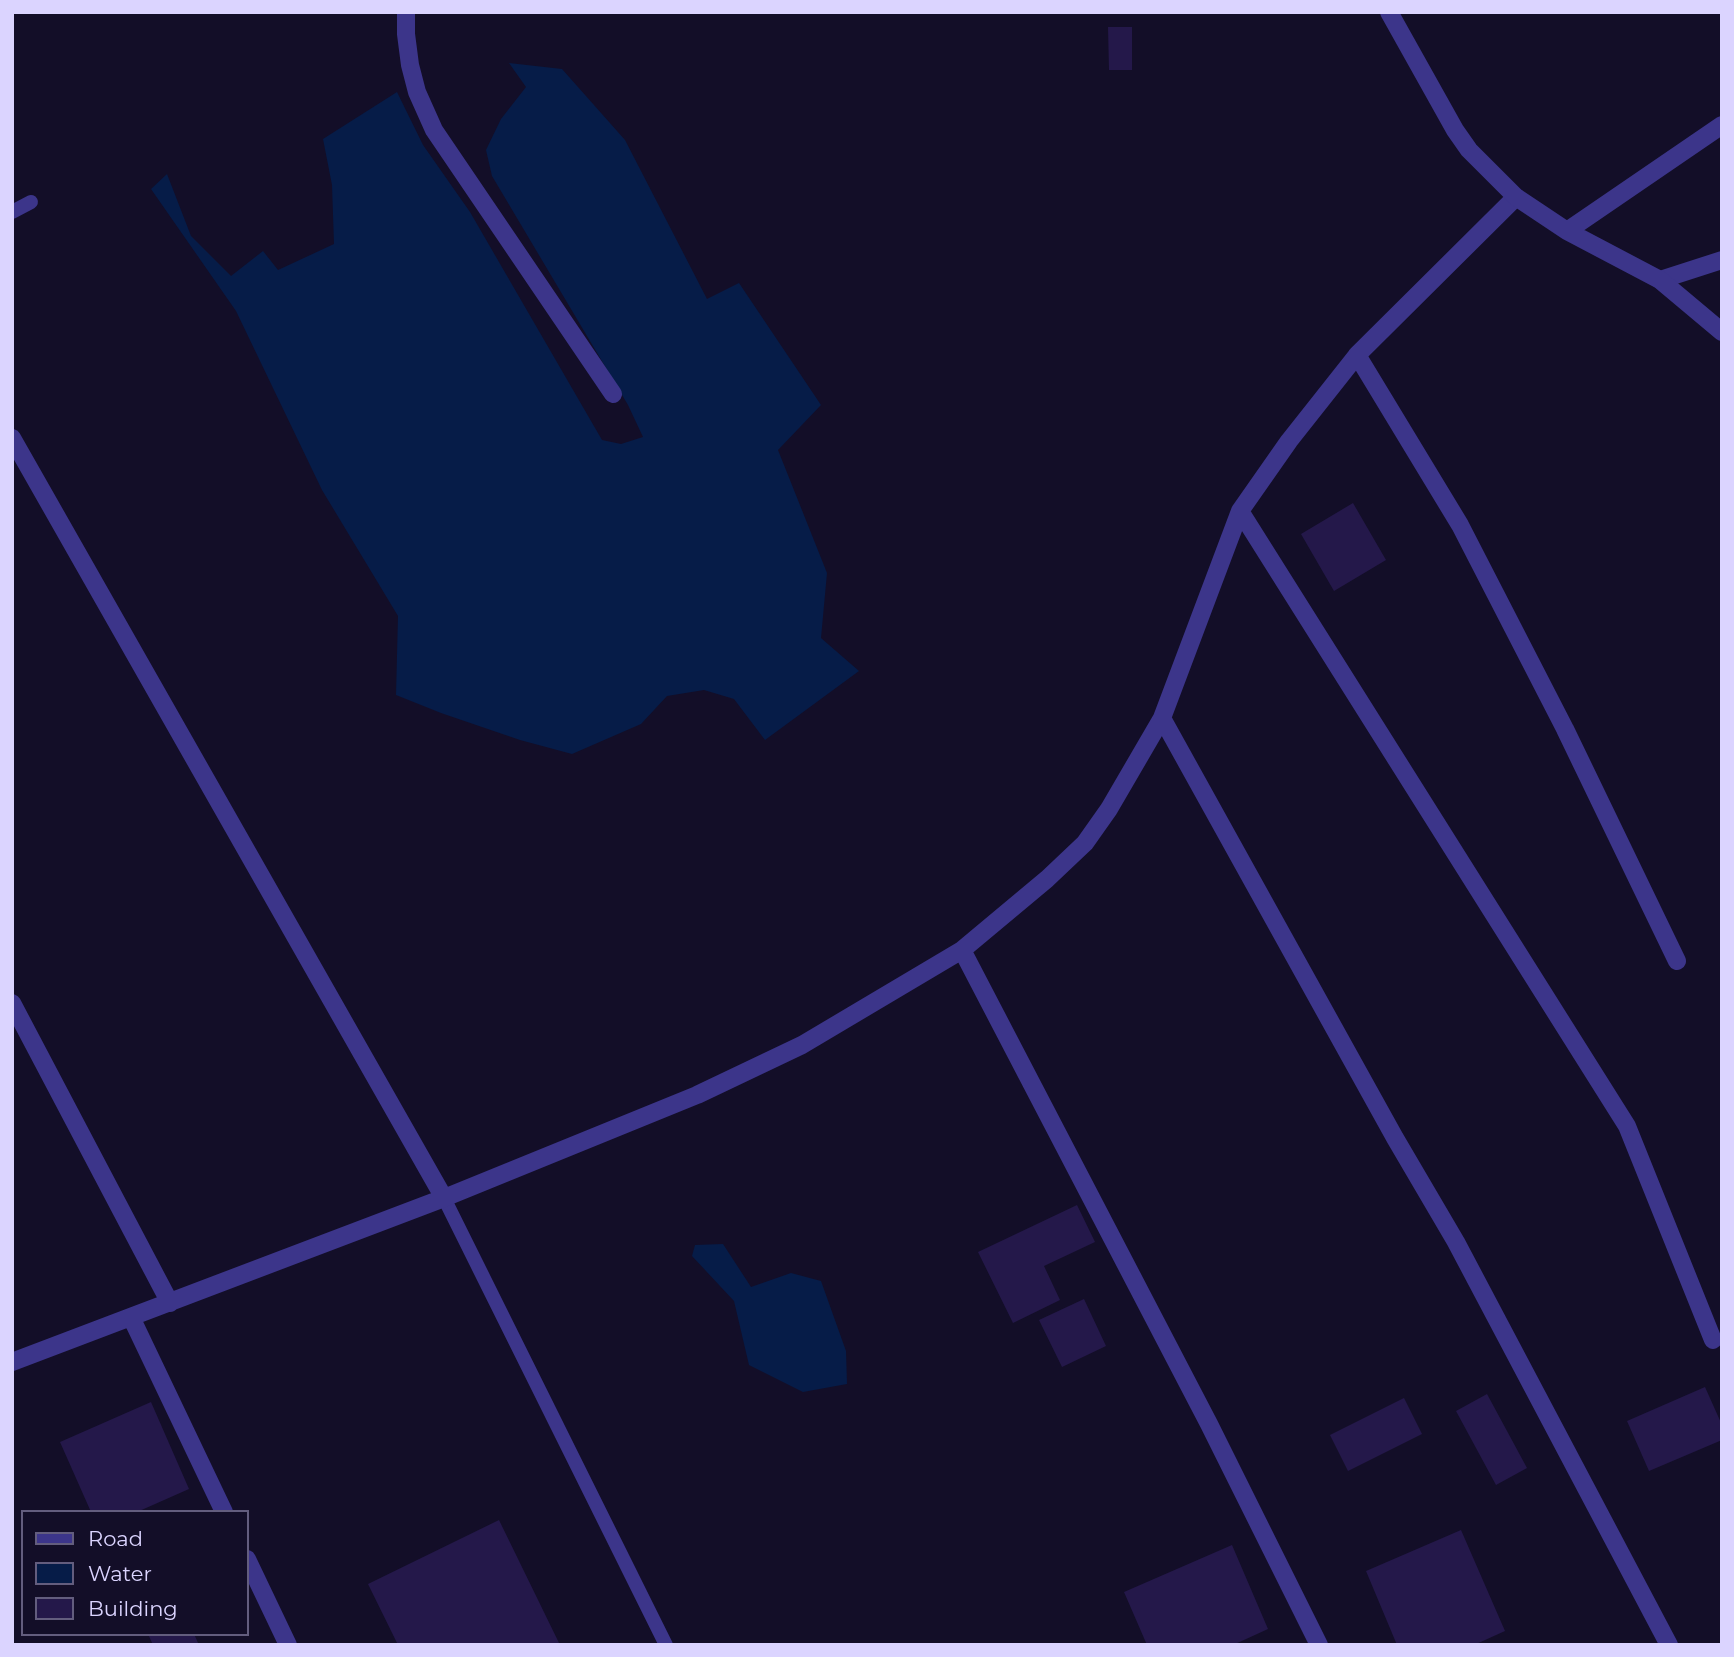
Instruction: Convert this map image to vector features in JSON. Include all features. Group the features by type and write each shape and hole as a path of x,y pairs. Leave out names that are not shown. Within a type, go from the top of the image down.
{"street":[{"path":"406,12 410,65 417,93 434,130 614,394"},
{"path":"1389,12 1455,130 1469,150 1516,197 1567,231 1660,280 1722,332"},
{"path":"1567,231 1722,125"},
{"path":"12,1362 444,1198 697,1095 802,1045 962,950 1047,879 1085,843 1109,808 1162,718 1240,512 1289,441 1357,355 1516,197"},
{"path":"1660,280 1722,260"},
{"path":"1357,355 1460,525 1565,730 1677,961"},
{"path":"12,438 444,1198"},
{"path":"1240,512 1627,1126 1713,1340"},
{"path":"1162,718 1395,1138 1462,1253 1669,1645"},
{"path":"962,950 1209,1424 1319,1645"},
{"path":"12,1003 170,1303"},
{"path":"131,1317 223,1510"},
{"path":"248,1561 288,1645"}],"lane":[{"path":"12,212 31,202"},
{"path":"444,1198 666,1645"}],"water":[{"path":"509,63 562,69 625,140 707,299 739,283 821,405 778,450 827,573 821,638 859,671 765,740 734,699 704,690 667,696 641,724 572,754 520,740 396,695 398,616 322,490 236,311 151,189 167,174 191,236 231,276 263,251 278,270 334,244 332,185 323,139 397,92 423,145 470,212 602,440 621,444 643,437 628,405 492,176 486,150 501,119 526,87"},
{"path":"723,1244 751,1287 791,1273 821,1281 846,1351 847,1384 803,1392 749,1365 734,1301 692,1256 695,1245"}],"building":[{"path":"1108,27 1132,27 1132,70 1109,70"},
{"path":"1353,503 1386,560 1334,591 1301,534"},
{"path":"1077,1205 1095,1242 1044,1266 1060,1300 1013,1323 978,1252"},
{"path":"1084,1299 1106,1346 1062,1367 1039,1320"},
{"path":"1705,1387 1722,1425 1722,1440 1649,1471 1627,1421"},
{"path":"1487,1394 1527,1468 1496,1485 1456,1411"},
{"path":"1404,1398 1422,1434 1348,1471 1330,1435"},
{"path":"151,1402 189,1489 142,1510 90,1510 60,1442"},
{"path":"499,1520 560,1645 398,1645 368,1584"},
{"path":"1461,1530 1505,1631 1474,1645 1397,1645 1366,1571"},
{"path":"1232,1545 1268,1629 1233,1645 1147,1645 1124,1592"},
{"path":"149,1636 195,1636 199,1645 153,1645"}]}
